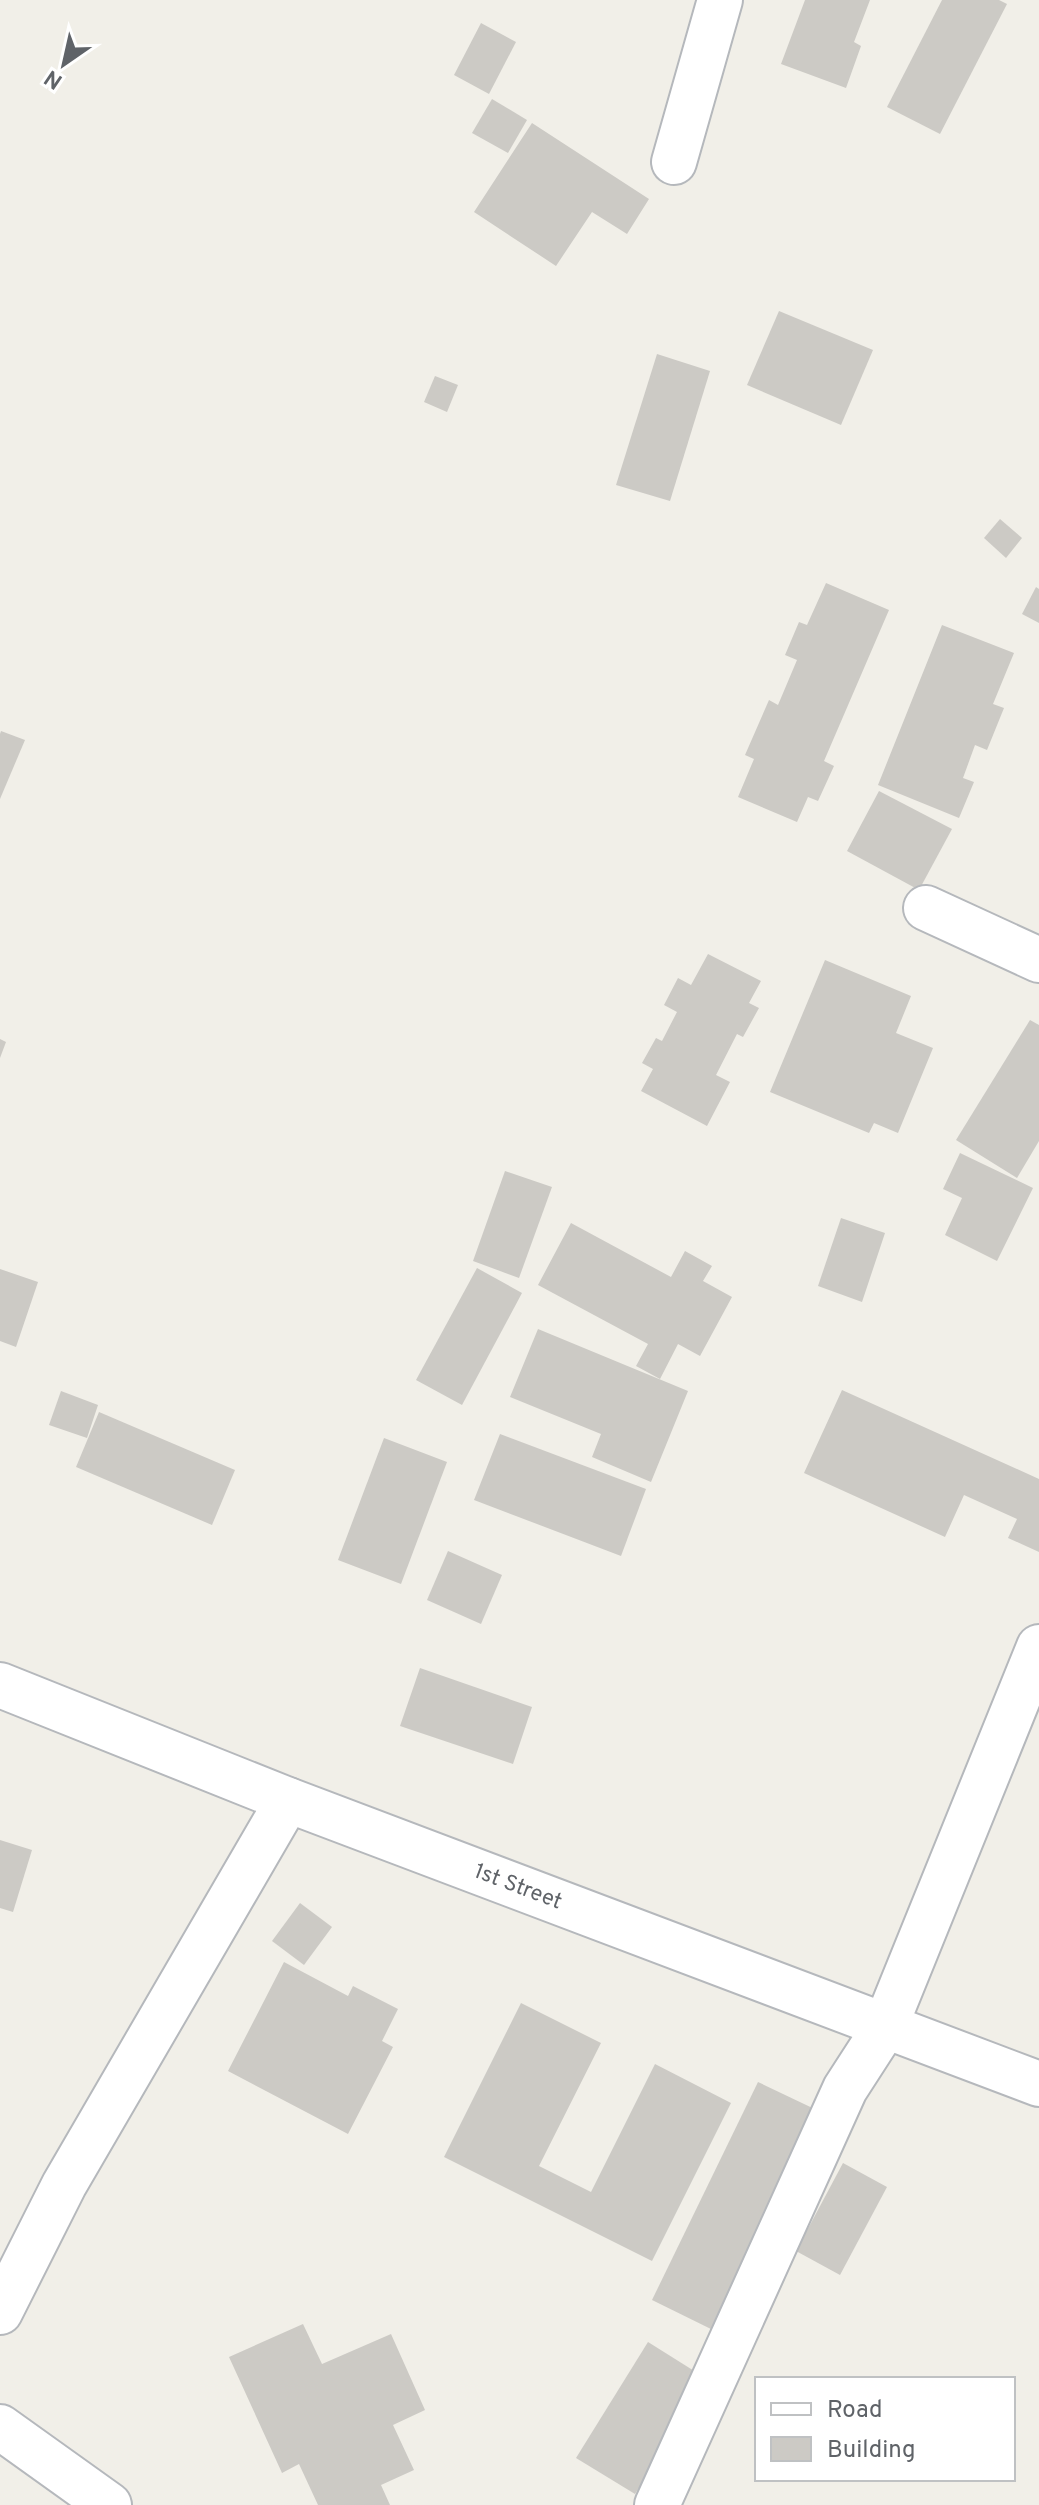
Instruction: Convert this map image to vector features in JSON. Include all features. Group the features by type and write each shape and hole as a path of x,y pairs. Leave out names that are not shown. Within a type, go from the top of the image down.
{"street":[{"path":"674,162 720,0"},
{"path":"926,908 1039,960"},
{"path":"657,2505 845,2089 885,2027 1039,1647"},
{"name":"1st Street","path":"0,1685 288,1800 1039,2084"},
{"path":"0,2312 64,2185 288,1800"},
{"path":"0,2427 109,2505"}],"building":[{"path":"805,0 870,0 854,42 861,46 846,88 781,64"},
{"path":"942,0 999,0 1007,4 940,134 887,107"},
{"path":"481,23 516,42 489,94 454,75"},
{"path":"492,99 527,120 508,153 472,133"},
{"path":"532,123 649,199 627,234 592,212 556,266 474,212"},
{"path":"779,311 873,350 841,425 747,385"},
{"path":"657,354 710,371 670,501 616,485"},
{"path":"435,376 458,385 447,412 424,402"},
{"path":"1000,519 1022,538 1006,558 984,538"},
{"path":"826,583 889,610 824,761 834,766 818,801 808,797 797,822 738,797 754,759 745,755 769,700 778,705 797,660 785,655 799,622 807,625"},
{"path":"1036,587 1039,589 1039,623 1022,614"},
{"path":"942,625 1014,653 993,704 1004,708 987,750 975,745 963,778 974,782 959,818 878,785"},
{"path":"1,731 25,740 0,799 0,734"},
{"path":"879,791 952,829 919,890 847,851"},
{"path":"708,954 761,981 749,1003 759,1008 743,1037 737,1034 716,1075 730,1082 707,1126 641,1091 653,1069 642,1063 656,1038 662,1041 677,1012 664,1005 678,978 691,985"},
{"path":"825,960 911,996 896,1033 933,1048 898,1133 874,1123 869,1133 770,1092"},
{"path":"1030,1020 1039,1025 1039,1141 1017,1178 956,1140"},
{"path":"0,1039 6,1042 0,1058"},
{"path":"960,1153 1033,1188 997,1261 945,1235 962,1198 943,1189"},
{"path":"505,1171 552,1187 519,1278 473,1261"},
{"path":"841,1218 885,1233 862,1302 818,1286"},
{"path":"571,1223 671,1277 685,1251 712,1266 703,1281 732,1297 700,1356 678,1344 660,1379 636,1366 648,1344 538,1285"},
{"path":"477,1268 522,1293 462,1405 416,1380"},
{"path":"0,1269 38,1282 16,1347 0,1341"},
{"path":"538,1329 688,1391 651,1482 592,1457 601,1434 510,1397"},
{"path":"842,1390 1039,1479 1039,1552 1008,1538 1017,1519 964,1495 945,1537 804,1473"},
{"path":"61,1391 98,1405 87,1438 49,1425"},
{"path":"99,1412 235,1470 212,1525 76,1467"},
{"path":"500,1434 646,1489 621,1556 474,1500"},
{"path":"384,1438 447,1462 401,1584 338,1560"},
{"path":"448,1551 502,1575 481,1624 427,1600"},
{"path":"420,1668 532,1707 513,1764 400,1726"},
{"path":"0,1840 32,1850 13,1912 0,1908"},
{"path":"300,1903 332,1927 304,1965 272,1941"},
{"path":"284,1962 348,1996 353,1986 398,2009 382,2041 393,2047 348,2134 228,2071"},
{"path":"521,2003 601,2043 539,2166 591,2192 655,2064 731,2103 652,2261 444,2157"},
{"path":"758,2082 823,2113 717,2332 652,2300"},
{"path":"843,2163 887,2187 840,2275 796,2251"},
{"path":"303,2324 322,2364 391,2334 425,2410 393,2425 414,2470 381,2485 390,2505 318,2505 299,2464 282,2473 229,2357"},
{"path":"648,2342 707,2379 635,2494 576,2458"}]}
